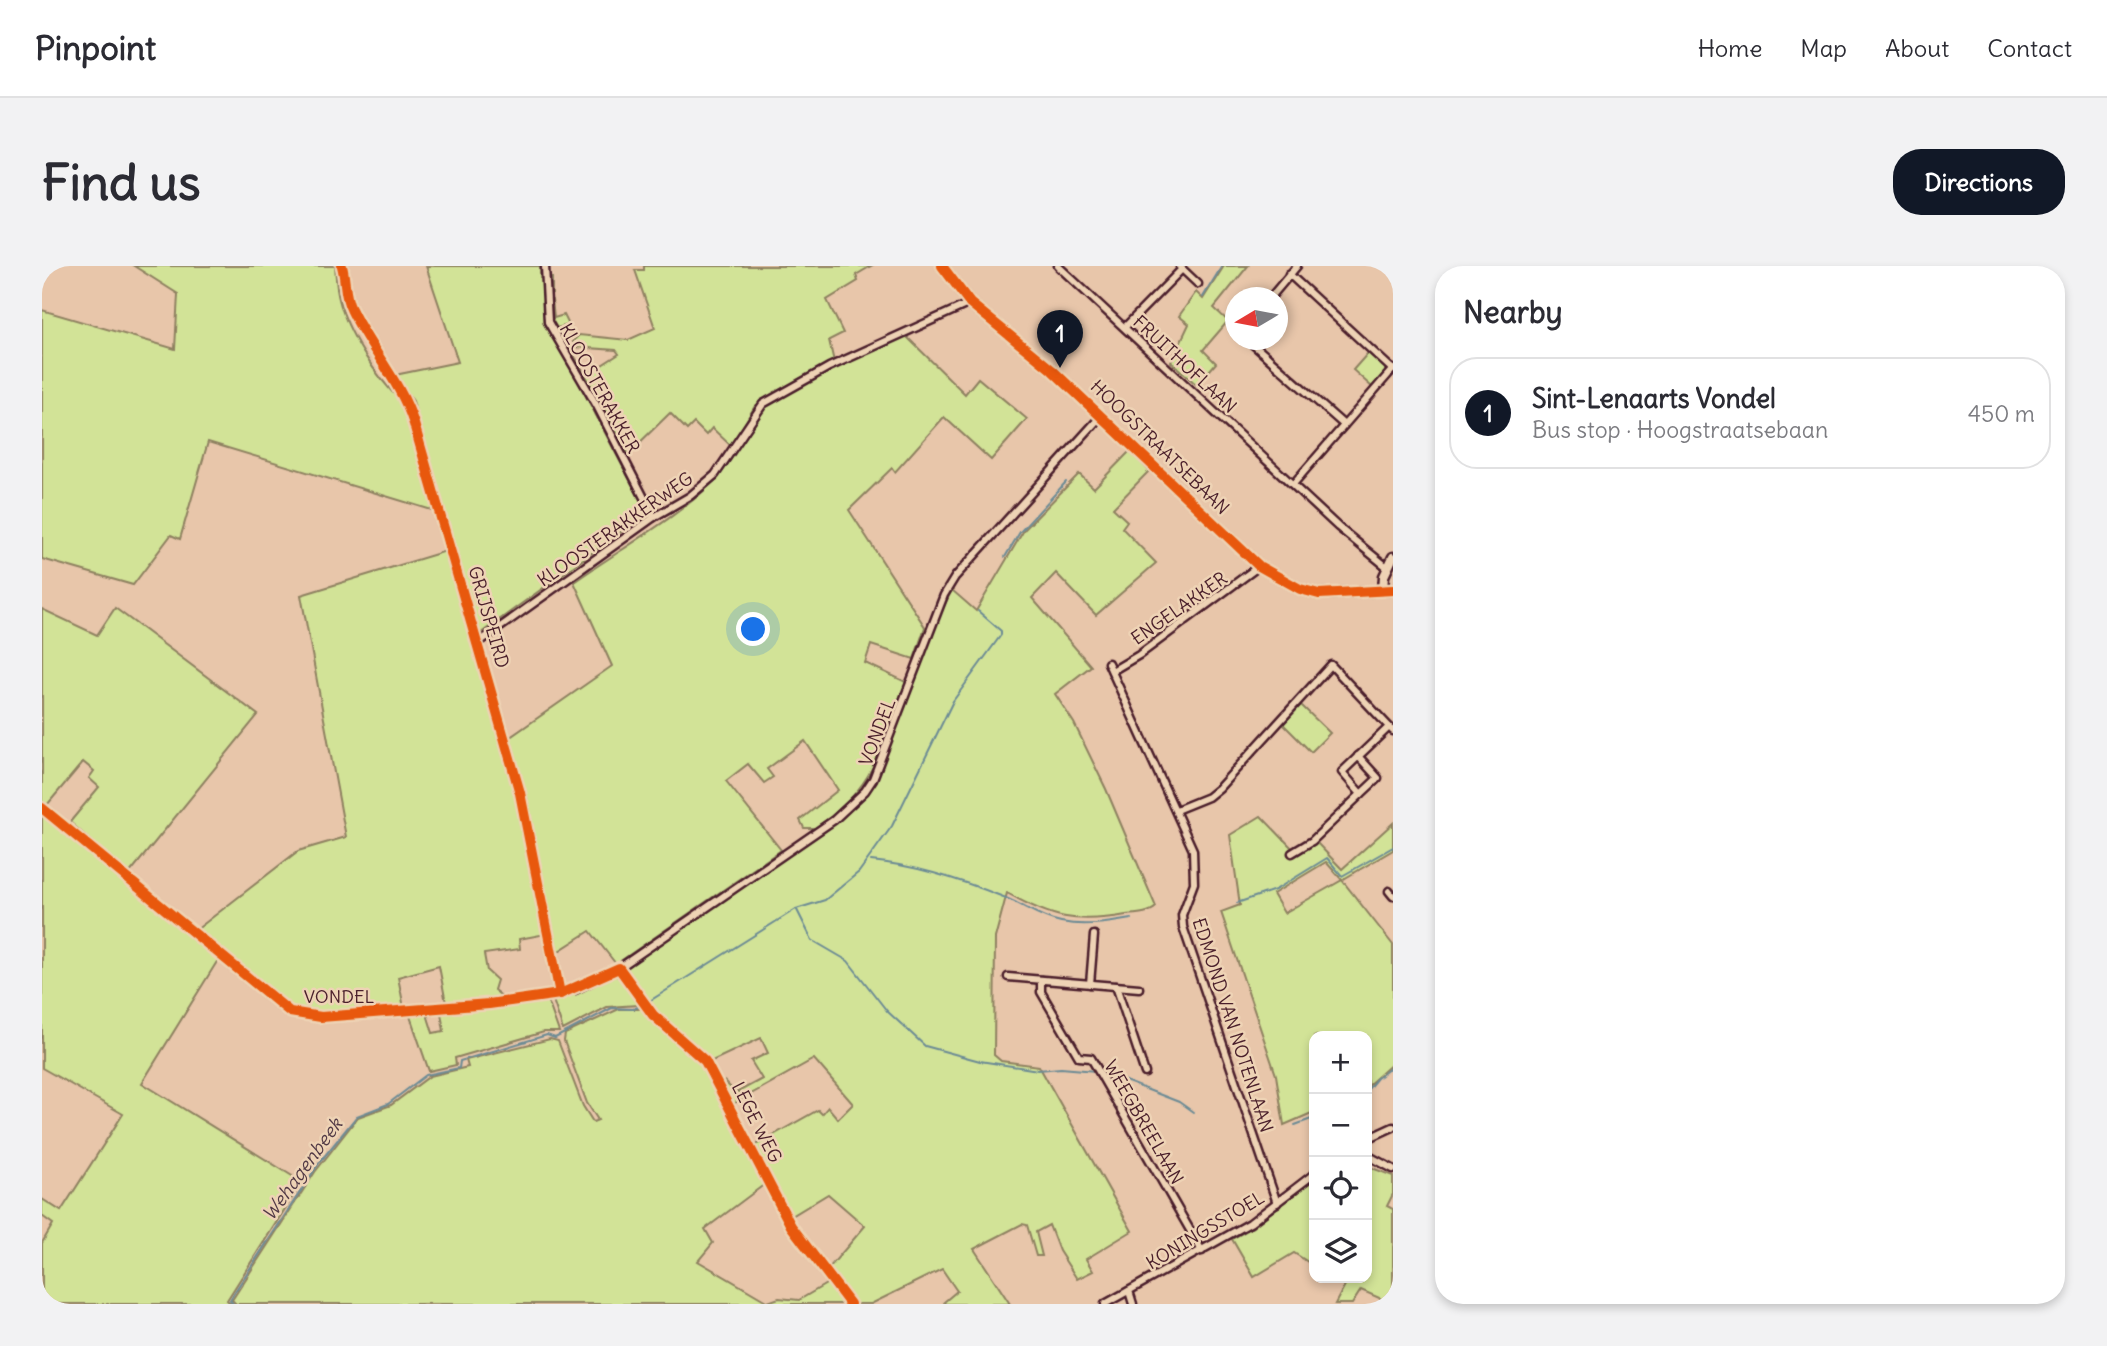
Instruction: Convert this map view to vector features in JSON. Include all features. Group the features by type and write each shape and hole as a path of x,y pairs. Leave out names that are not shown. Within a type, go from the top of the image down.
{"main road":[{"name":"HOOGSTRAATSEBAAN","path":"942,266 970,303 1102,415 1259,566 1300,589 1319,594 1388,590"}],"street":[{"name":"GRIJSPEIRD","path":"342,266 349,305 376,358 402,392 408,406 520,793 560,994"},
{"name":"KLOOSTERAKKER","path":"545,266 548,322 597,406 654,517"},
{"name":"FRUITHOFLAAN","path":"1058,266 1346,534 1387,567"},
{"path":"1279,287 1297,266"},
{"path":"1125,327 1180,267 1198,284"},
{"path":"1289,274 1393,370 1294,483"},
{"name":"KLOOSTERAKKERWEG","path":"478,643 654,517 690,496 715,475 750,419 764,404 829,367 970,303"},
{"path":"1259,350 1344,425"},
{"name":"VONDEL","path":"42,808 290,1012 314,1017 391,1013 560,994 619,968 834,820 865,791 888,743 949,586 1102,415"},
{"path":"1388,590 1387,567 1393,557"},
{"name":"ENGELAKKER","path":"1112,671 1139,655 1259,566"},
{"name":"EDMOND VAN NOTENLAAN","path":"1108,663 1193,850 1194,883 1182,915 1183,927 1277,1203"},
{"path":"1176,810 1208,797 1219,788 1331,666 1391,729 1342,772 1361,794"},
{"path":"1292,853 1312,841 1378,778 1358,756"},
{"path":"1090,984 1094,935"},
{"name":"LEGE WEG","path":"619,968 653,1014 705,1061 791,1226 850,1304"},
{"path":"1008,977 1139,988"},
{"name":"WEEGBREELAAN","path":"1041,980 1041,992 1079,1057 1091,1058 1202,1251"},
{"path":"1116,986 1145,1073"},
{"path":"1372,1137 1393,1127"},
{"path":"1371,1157 1393,1169"},
{"name":"KONINGSSTOEL","path":"1105,1304 1202,1251 1277,1203 1309,1178"},
{"path":"1129,1291 1133,1304"}],"green space":[{"path":"134,266 335,266 338,295 349,325 373,367 401,401 435,511 208,442 180,539 171,535 133,585 42,559 42,310 175,349 178,294"},
{"path":"426,266 540,266 540,278 552,278 552,294 548,294 548,299 552,300 554,318 564,315 569,325 557,328 586,375 619,354 616,350 574,347 573,341 579,335 628,340 655,328 635,270 644,270 644,266 871,266 856,275 858,281 827,300 843,333 829,340 834,362 755,406 731,446 712,428 706,435 694,423 687,430 670,413 628,454 586,376 578,381 647,513 481,633 477,629 413,401 395,375 458,362"},
{"path":"1224,266 1248,266 1231,287 1225,287 1225,294 1214,308 1225,318 1225,324 1203,350 1216,363 1197,385 1171,362 1189,324 1179,316 1196,292 1203,299"},
{"path":"906,336 965,394 978,378 1027,419 991,460 944,417 895,472 892,468 849,510 925,627 914,659 871,645 865,663 906,682 874,764 852,797 836,813 815,828 804,828 800,820 838,790 805,741 767,769 773,777 764,783 748,764 726,781 781,850 616,964 590,931 557,952 527,797 509,738 612,666 574,582 704,491 725,469 752,421 766,405 847,362"},
{"path":"1368,353 1385,367 1385,372 1372,387 1353,370"},
{"path":"1130,451 1149,471 1113,508 1127,521 1122,528 1156,563 1096,615 1056,573 1032,598 1091,666 1055,694 1074,723 1106,789 1156,907 1138,914 1078,919 1037,908 1007,893 995,938 994,1055 1001,1061 1039,1066 1132,1231 1086,1259 1093,1271 1077,1279 1059,1251 1049,1225 1036,1232 1042,1256 1036,1256 1027,1225 1022,1224 974,1249 1010,1304 945,1304 957,1291 942,1269 871,1304 855,1304 828,1269 865,1226 828,1194 790,1217 754,1146 818,1110 822,1114 828,1107 838,1119 853,1104 814,1059 733,1104 724,1090 725,1082 736,1093 762,1079 751,1061 768,1053 761,1038 712,1061 648,1004 624,969 819,834 857,803 878,775 940,614 952,590 976,611 1024,530 1079,474 1094,488"},
{"path":"446,551 516,791 546,934 519,939 520,949 484,954 487,971 497,980 494,990 504,998 446,1003 439,966 398,977 404,1008 309,1013 281,1003 196,930 298,851 346,837 301,595"},
{"path":"115,608 258,715 129,874 70,822 99,787 89,778 94,771 83,762 47,805 42,801 42,609 97,635"},
{"path":"1301,705 1330,733 1311,752 1283,724"},
{"path":"42,814 218,960 142,1083 302,1182 227,1300 231,1304 42,1304 42,1243 53,1224 42,1216 42,1199 61,1211 123,1114 42,1068"},
{"path":"1261,816 1293,849 1289,852 1315,841 1342,869 1393,823 1393,850 1342,880 1393,945 1393,1063 1372,1082 1372,1031 1309,1031 1309,1114 1284,1125 1276,1075 1221,912 1240,905 1230,835","holes":["1326,862 1342,880 1284,913 1273,894"]},
{"path":"613,975 621,978 638,1005 607,1007 563,1030 553,1000"},
{"path":"548,1001 559,1032 544,1032 455,1058 456,1065 429,1071 410,1016 427,1014 433,1033 444,1031 441,1013"},
{"path":"619,1009 642,1009 706,1070 765,1184 705,1229 713,1243 698,1261 768,1302 779,1298 799,1300 828,1283 845,1304 236,1304 232,1300 315,1172 358,1117 391,1105 430,1076 468,1067 466,1060 550,1039 558,1041 583,1106 593,1122 598,1120 587,1103 564,1041 565,1034"},
{"path":"1372,1168 1393,1176 1393,1194 1387,1206 1393,1209 1393,1304 1361,1290 1352,1304 1335,1304 1345,1285 1342,1283 1372,1283"},
{"path":"1309,1182 1309,1263 1294,1253 1254,1277 1232,1239 1253,1227"}],"waterway":[{"path":"1203,297 1222,266"},
{"path":"1005,557 1020,532 1066,482"},
{"path":"648,1002 796,909 825,900 859,872 892,826 953,701 1001,635 1001,631 978,611"},
{"path":"1237,903 1275,890 1327,858 1342,876 1393,847"},
{"path":"871,861 905,866 956,880 1061,922 1087,924 1131,919"},
{"path":"797,910 812,940 848,961 887,1011 925,1046 980,1061 1038,1070 1061,1068 1096,1071"},
{"name":"Wehagenbeek","path":"233,1304 230,1300 234,1293 319,1163 357,1116 388,1104 426,1075 459,1068 460,1061 547,1035 555,1038 612,1008 633,1009 643,1005"},
{"path":"1372,1084 1393,1066"},
{"path":"1107,1074 1179,1102 1193,1112"},
{"path":"1295,1125 1309,1120"}],"cycle path":[{"path":"342,266 351,309 401,394 414,424 520,793 560,994"},
{"path":"942,266 970,303 1052,370 1259,566 1300,589 1319,594 1393,590"},
{"path":"42,808 290,1012 321,1017 489,1004 560,994 619,968 653,1015 705,1061 791,1226 850,1304"}],"place":[{"name":"Sint-Lenaarts Vondel","path":"1060,368"}]}
